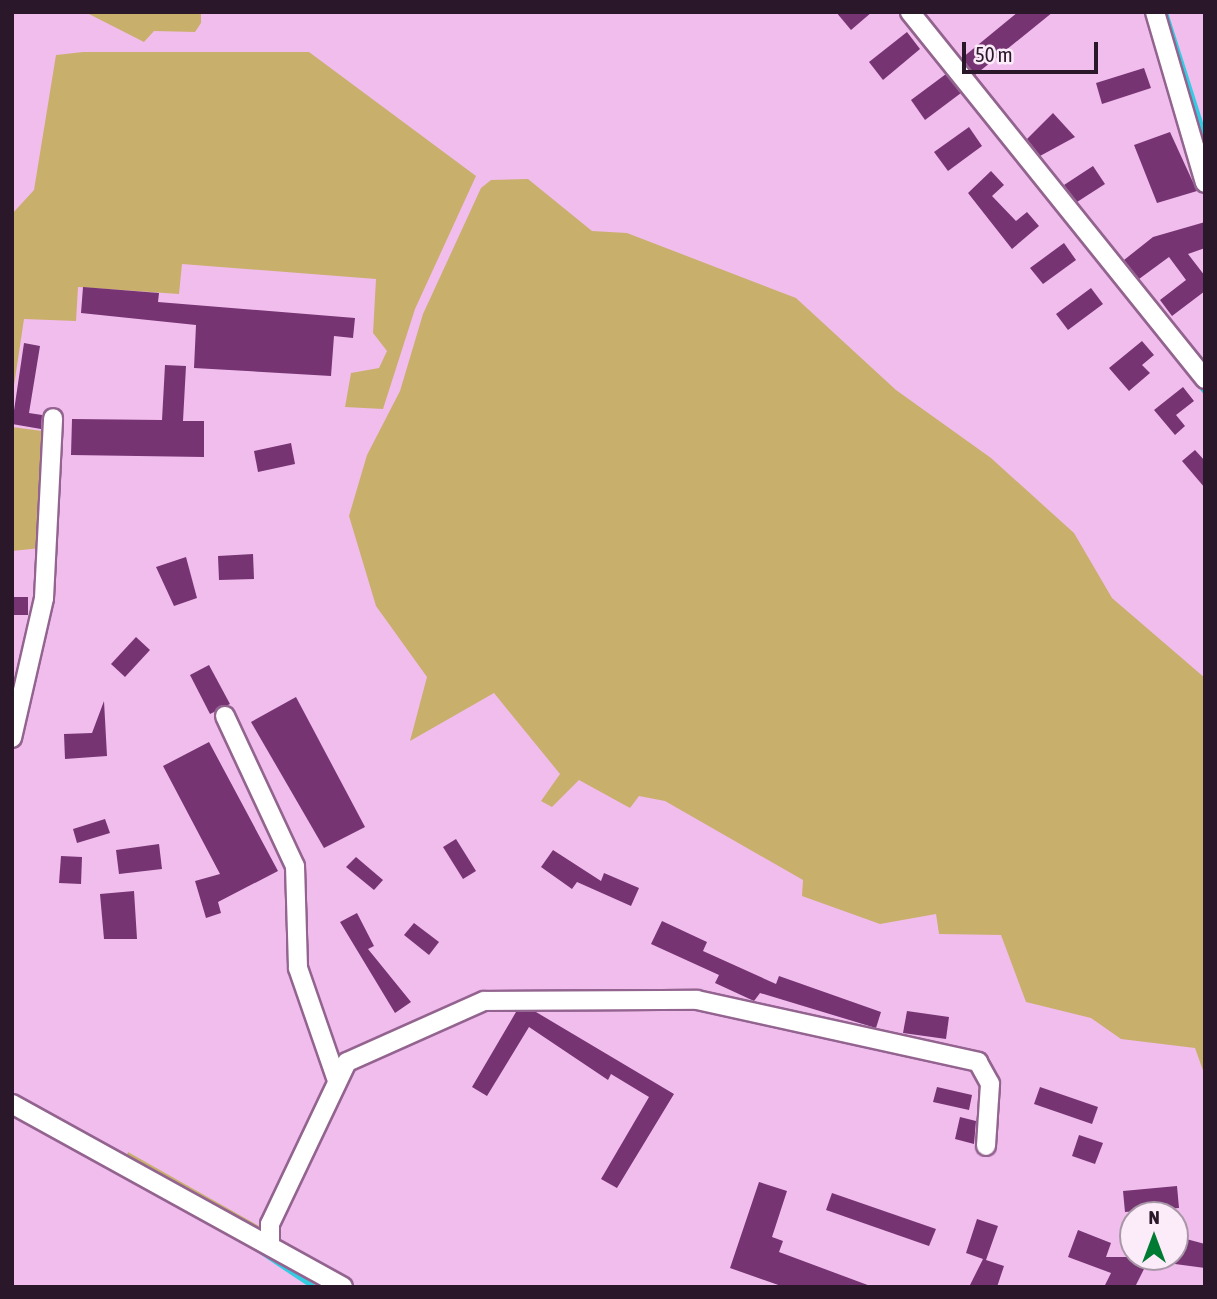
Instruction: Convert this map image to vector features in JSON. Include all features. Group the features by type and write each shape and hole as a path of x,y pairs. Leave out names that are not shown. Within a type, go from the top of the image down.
{"street":[{"path":"910,12 1205,379"},
{"path":"1155,12 1205,183"},
{"path":"12,738 44,598 53,418"},
{"path":"226,716 295,866 298,968 336,1078"},
{"path":"270,1246 270,1224 336,1078 347,1062 389,1040 484,1001 697,1000 978,1062 990,1084 986,1146"},
{"path":"12,1104 343,1287"}],"shaded area":[{"path":"85,12 201,12 201,23 195,32 154,31 144,42"},
{"path":"83,52 309,52 476,176 415,309 383,409 345,407 351,373 379,368 387,351 373,333 376,279 182,264 179,294 78,287 76,321 24,319 12,399 12,214 34,190 56,55"},
{"path":"528,179 592,231 627,233 796,298 896,390 991,458 1074,533 1112,598 1205,678 1205,1076 1195,1048 1121,1039 1091,1018 1026,1002 1001,935 939,934 936,914 880,924 802,896 803,880 665,801 639,796 630,808 579,780 552,807 541,801 560,774 494,693 410,741 427,677 376,606 349,516 367,455 400,391 423,314 481,188 491,180"},
{"path":"12,427 42,431 41,548 12,551"},
{"path":"128,1152 259,1226 259,1234 126,1159"}],"building":[{"path":"836,12 872,12 851,30"},
{"path":"1018,12 1053,12 975,75 962,58"},
{"path":"907,32 920,49 883,80 869,62"},
{"path":"1144,68 1151,88 1102,104 1096,83"},
{"path":"946,74 961,93 925,120 911,100"},
{"path":"1053,113 1075,137 1040,156 1027,139"},
{"path":"969,127 982,146 948,171 934,152"},
{"path":"1170,132 1197,191 1157,203 1134,145"},
{"path":"1093,166 1105,184 1077,202 1064,185"},
{"path":"991,171 1004,185 992,196 1016,221 1027,212 1039,226 1012,249 968,193"},
{"path":"1205,222 1205,248 1188,254 1205,276 1205,291 1172,316 1160,300 1186,280 1169,257 1139,279 1124,260 1153,237"},
{"path":"1064,243 1076,260 1043,284 1030,268"},
{"path":"83,287 159,293 158,302 355,318 353,338 334,336 331,376 194,368 196,325 81,313"},
{"path":"1091,288 1103,304 1068,330 1056,314"},
{"path":"1142,341 1154,355 1142,365 1150,373 1129,391 1109,368"},
{"path":"24,343 40,346 29,413 42,415 41,429 12,424"},
{"path":"165,365 186,366 183,421 204,421 204,457 71,455 72,419 162,420"},
{"path":"1183,387 1194,401 1176,415 1185,426 1175,435 1154,410"},
{"path":"291,443 295,464 258,472 254,451"},
{"path":"1195,450 1205,461 1205,488 1182,461"},
{"path":"253,554 254,579 219,580 218,556"},
{"path":"186,557 197,598 174,606 156,567"},
{"path":"12,597 28,597 28,615 12,615"},
{"path":"136,637 150,650 125,677 111,664"},
{"path":"209,665 230,704 210,714 190,675"},
{"path":"296,697 365,827 324,848 251,722"},
{"path":"104,701 107,756 65,759 64,734 92,733"},
{"path":"209,742 278,871 218,902 221,913 206,918 195,881 220,874 163,766"},
{"path":"105,819 110,833 77,843 73,829"},
{"path":"456,839 476,871 463,879 443,847"},
{"path":"159,844 162,869 119,874 116,850"},
{"path":"553,850 601,881 604,873 639,888 631,906 577,882 572,889 541,867"},
{"path":"61,856 82,857 81,884 59,883"},
{"path":"356,857 383,880 374,890 346,867"},
{"path":"134,891 137,939 104,939 100,894"},
{"path":"357,913 374,946 368,949 411,1002 395,1013 340,922"},
{"path":"662,921 707,942 703,951 776,984 779,976 881,1012 876,1028 760,993 754,1001 715,983 719,975 651,944"},
{"path":"414,923 439,942 429,955 404,935"},
{"path":"907,1011 949,1017 946,1039 903,1033"},
{"path":"516,1012 536,1012 674,1094 617,1188 601,1179 649,1097 611,1074 608,1080 529,1027 487,1096 472,1087"},
{"path":"937,1087 972,1095 969,1110 933,1102"},
{"path":"1040,1087 1098,1107 1092,1124 1034,1104"},
{"path":"960,1117 976,1121 974,1144 955,1139"},
{"path":"1079,1135 1103,1143 1095,1164 1072,1156"},
{"path":"759,1182 787,1191 772,1237 783,1241 779,1252 873,1287 784,1287 730,1268"},
{"path":"1177,1186 1178,1201 1124,1201 1123,1191"},
{"path":"832,1193 936,1229 929,1246 826,1210"},
{"path":"977,1219 998,1226 986,1260 1004,1266 997,1287 969,1287 983,1259 966,1253"},
{"path":"1078,1230 1111,1243 1106,1257 1119,1257 1119,1271 1143,1271 1135,1287 1104,1287 1111,1273 1068,1257"},
{"path":"1189,1240 1205,1244 1205,1268 1189,1266"}],"waterway":[{"path":"1165,12 1205,138"},
{"path":"1197,382 1205,392"},
{"path":"257,1249 314,1287"}]}
